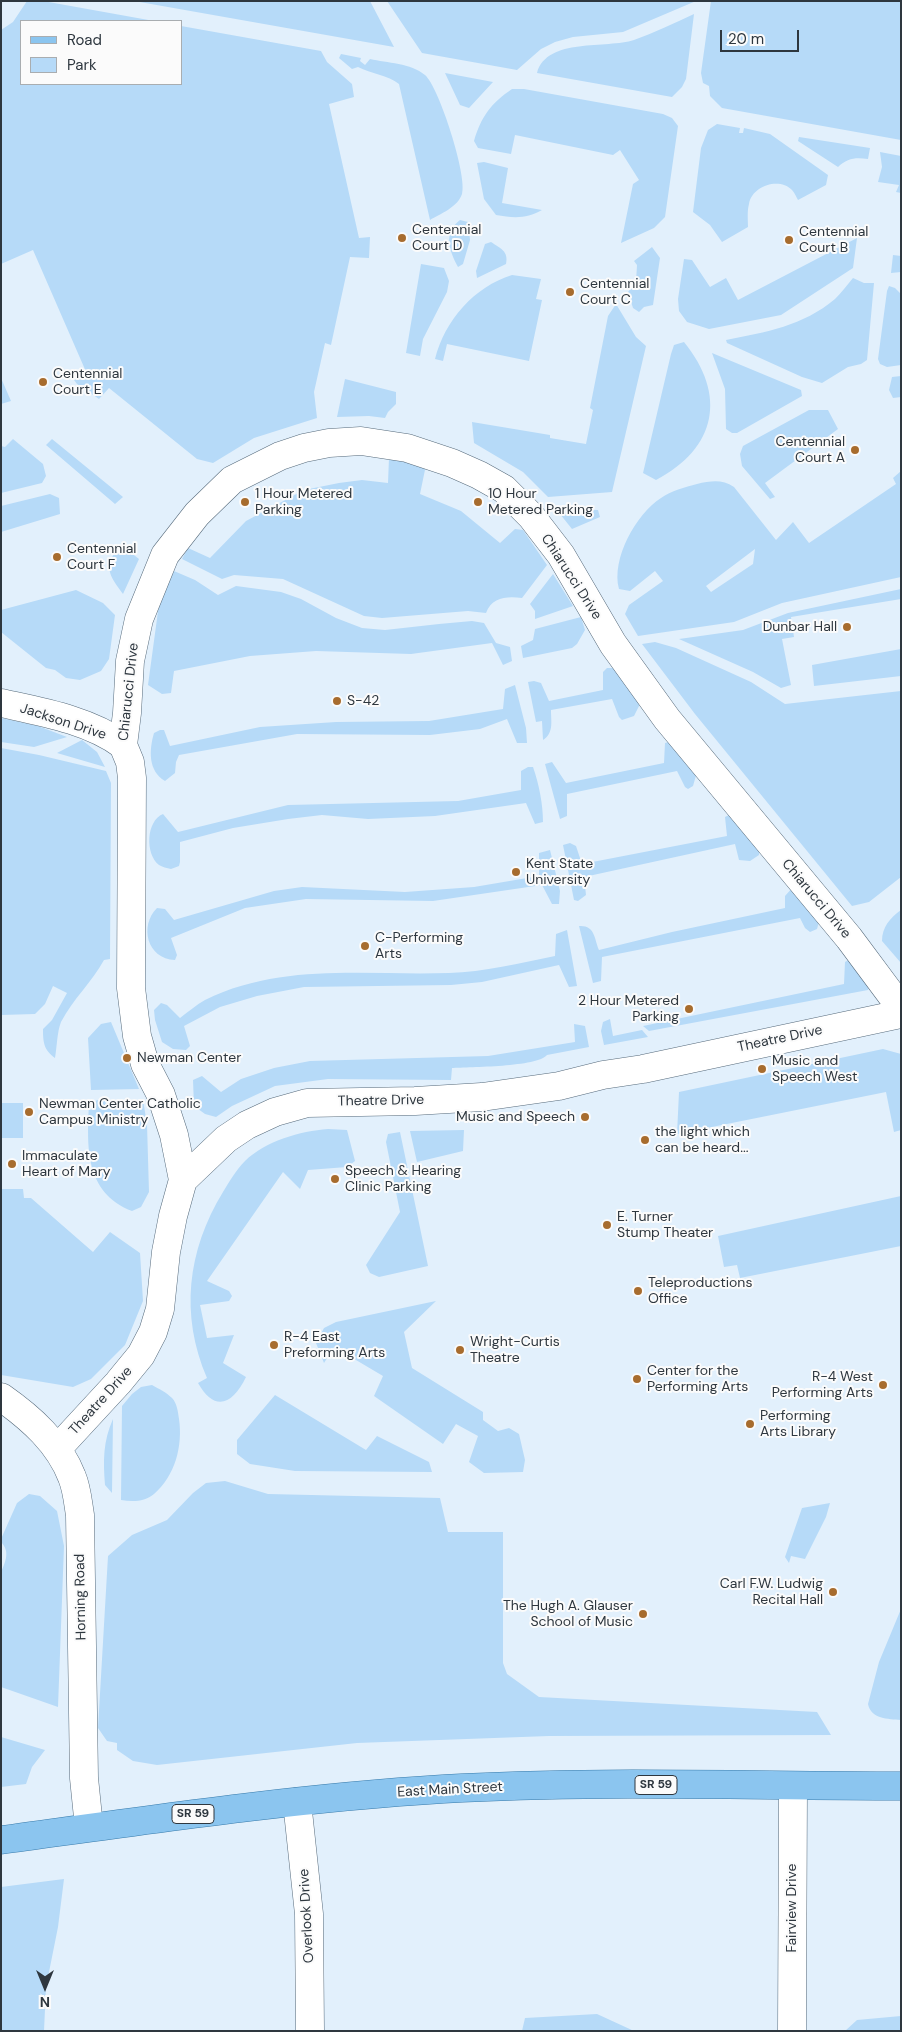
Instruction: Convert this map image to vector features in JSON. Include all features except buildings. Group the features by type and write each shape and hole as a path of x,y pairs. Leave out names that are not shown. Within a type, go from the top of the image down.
{"main road":[{"name":"East Main Street","path":"1,1840 89,1827 298,1802 443,1789 561,1785 901,1786"}],"street":[{"name":"Chiarucci Drive","path":"183,1180 174,1135 161,1095 145,1064 137,1036 131,988 132,778 130,762 123,745 130,661 138,619 165,556 197,514 232,480 280,456 304,448 329,443 361,441 407,448 452,462 504,489 531,516 561,555 613,644 667,719 849,938 901,1008"},
{"name":"Jackson Drive","path":"1,703 79,723 108,735 123,745"},
{"name":"Theatre Drive","path":"58,1448 118,1384 140,1355 153,1332 160,1309 167,1243 183,1180 226,1139 247,1125 275,1112 307,1102 415,1101 482,1097 540,1089 901,1014"},
{"name":"Horning Road","path":"1,1397 20,1410 58,1448 73,1478 80,1515 84,1778 89,1827"},
{"name":"Fairview Drive","path":"792,2031 793,1786"},
{"name":"Overlook Drive","path":"298,1802 309,1914 310,2031"}],"green space":[{"path":"27,1 43,1 148,20 20,20 20,85 182,85 182,26 321,51 327,62 352,84 354,97 329,104 359,238 370,237 369,258 350,257 331,345 325,343 314,392 317,418 254,438 213,463 197,459 109,388 99,399 77,384 74,380 87,374 33,250 1,264 1,30 13,22"},
{"path":"134,1 370,1 394,47"},
{"path":"387,1 696,1 623,32 573,37 555,42 541,49 517,70 422,53"},
{"path":"711,1 901,1 901,140 722,108 710,96 709,86 703,83 701,73"},
{"path":"694,14 686,79 682,87 672,97 537,73 543,62 553,54 565,49 634,40"},
{"path":"341,54 361,58 360,61 365,65 370,59 413,68 425,75 431,83 438,96 451,133 463,184 460,199 448,210 430,220 399,84 358,67 352,69 339,58"},
{"path":"445,73 493,82 469,108 460,105"},
{"path":"512,89 524,89 663,114 672,118 678,126 665,217 654,228 621,243 633,184 639,180 620,150 613,155 515,135 511,154 478,148 474,141 488,111"},
{"path":"717,124 740,128 739,133 743,133 744,128 770,134 828,175 826,185 798,200 793,191 787,186 773,184 760,188 755,192 749,204 748,227 722,242 710,225 693,212 701,148 708,130"},
{"path":"799,137 870,148 868,159 852,159 838,167 798,141"},
{"path":"880,152 901,156 901,193 896,192 899,185 878,182 882,167"},
{"path":"484,162 508,168 502,203 542,210 520,217 496,215 484,199 477,163"},
{"path":"460,220 468,222 470,240 463,264 458,267 449,242 451,230"},
{"path":"857,238 853,268 781,315 709,329 687,322 679,311 678,299 684,259 692,260 710,287 726,278 738,300"},
{"path":"491,242 505,253 506,264 477,278 476,271 485,244"},
{"path":"652,247 660,258 653,305 644,307 639,312 633,308 628,292 636,282 637,265 634,261"},
{"path":"893,255 901,256 901,272 891,273"},
{"path":"421,264 444,268 449,281 447,292 423,339 420,356 406,353"},
{"path":"512,275 541,279 536,299 542,300 529,361 447,344 443,361 435,359 446,331 463,307 485,288 498,280"},
{"path":"853,278 864,283 874,283 867,360 861,364 848,367 822,383 802,377 727,343 726,340 784,327 810,316 835,299"},
{"path":"889,286 895,288 901,294 901,365 887,367 880,364 878,359"},
{"path":"616,304 636,337 646,346 612,492 548,497 523,472 474,443 472,422 550,435 550,438 586,444 593,410 590,408 608,316"},
{"path":"684,342 698,362 706,381 710,401 709,419 703,436 692,452 676,467 656,480 643,473 671,354 674,345"},
{"path":"712,353 801,390 802,396 737,433 732,433 726,429 725,389"},
{"path":"901,376 901,397 893,398 889,390 892,377"},
{"path":"1,378 11,401 1,404"},
{"path":"345,379 396,392 396,404 385,418 369,416 337,417"},
{"path":"809,410 828,410 838,429 765,483 775,497 770,499 742,466 740,454 743,446"},
{"path":"13,439 43,464 46,476 42,483 1,493 1,446 5,447"},
{"path":"52,439 123,497 115,504 46,445"},
{"path":"389,458 426,465 420,494 461,511 500,543 515,529 523,530 547,565 522,598 511,597 496,601 486,613 468,611 382,618 364,616 283,579 234,575 222,579 182,559 188,548 210,558 246,521 304,490 362,480 388,483"},
{"path":"901,471 901,577 782,603 734,622 638,636 625,614 629,605 663,581 655,571 630,591 619,589 617,577 622,551 635,526 652,505 669,493 702,483 716,481 725,483 734,487 776,540 793,522 809,543 896,484 893,478","holes":["755,549 753,564 711,592 706,586"]},
{"path":"50,494 59,498 60,514 1,532 1,506"},
{"path":"556,509 598,510 600,517 572,529"},
{"path":"121,545 139,559 123,594 111,576 110,570 111,559"},
{"path":"174,571 195,580 218,595 236,586 281,592 301,599 336,618 362,628 385,630 472,621 484,623 496,643 510,647 512,661 503,665 492,643 411,654 316,651 250,656 174,671 171,693 162,694 148,685 159,604"},
{"path":"553,574 573,606 535,619 535,611 530,604"},
{"path":"901,589 901,599 791,617 794,637 782,639 791,685 781,688 753,672 679,639 743,630 788,613"},
{"path":"76,590 103,603 115,615 109,659 101,671 80,680 66,678 55,670 46,668 1,632 1,610"},
{"path":"581,617 585,630 577,644 572,648 523,658 521,646 533,640 535,629"},
{"path":"655,642 676,648 751,682 785,704 901,691 901,877 869,902 852,906 695,714 642,644"},
{"path":"901,649 901,676 814,686 812,665"},
{"path":"607,668 619,668 641,702 634,716 622,720 612,699 551,710 550,731 543,740 542,721 536,722 528,682 541,683 549,701 603,690 603,672"},
{"path":"515,685 526,728 527,743 517,743 507,719 480,729 430,735 297,734 179,755 175,773 165,781 155,772 151,760 151,746 154,733 160,730 164,730 170,746 260,727 336,722 429,721 503,709 505,689"},
{"path":"1,718 38,726 67,737 34,747 1,742"},
{"path":"82,740 97,752 105,767 57,753"},
{"path":"676,740 699,765 693,786 688,789 685,787 677,771 567,794 567,816 560,819 545,764 552,762 566,783 664,763 665,743"},
{"path":"1,748 106,771 111,783 110,959 104,960 61,1022 55,1058 48,1052 45,1046 43,1029 52,1020 67,993 53,986 45,1004 35,1014 1,1015"},
{"path":"528,767 533,767 541,801 543,822 535,824 526,803 435,816 368,819 322,815 233,828 180,842 179,866 171,869 159,865 151,853 149,838 153,823 163,814 178,832 288,805 458,801 521,790 521,771"},
{"path":"729,815 743,819 759,847 759,855 750,861 739,860 735,844 584,877 586,895 578,901 574,900 563,845 570,843 576,846 582,864 727,836 725,817"},
{"path":"550,850 560,891 559,904 552,904 542,885 433,901 306,899 245,908 171,938 177,955 175,960 165,958 152,948 147,932 151,915 157,908 165,909 174,920 274,891 302,887 405,892 474,887 539,876 539,853"},
{"path":"793,887 821,915 817,929 810,932 805,928 800,918 602,957 601,981 593,983 579,926 584,926 591,930 599,950 785,908 785,896"},
{"path":"901,910 901,963 882,941 883,931 887,923"},
{"path":"567,930 577,986 569,987 559,965 482,982 451,985 304,987 257,996 220,1007 184,1026 190,1046 186,1050 173,1049 162,1042 155,1020 154,1010 161,1003 167,1005 180,1018 205,1000 234,988 264,980 325,973 449,973 475,971 555,956 556,934"},
{"path":"850,959 870,983 868,990 649,1031 643,1026 844,984 845,962"},
{"path":"610,1019 613,1036 642,1030 648,1037 604,1045 601,1031 603,1022"},
{"path":"111,1022 139,1089 91,1090 88,1038 101,1024"},
{"path":"574,1024 585,1026 589,1047 547,1055 531,1062 487,1067 452,1068 451,1080 328,1079 275,1086 232,1106 216,1117 205,1114 194,1106 193,1080 202,1076 221,1092 241,1079 274,1068 310,1061 488,1056 575,1042"},
{"path":"883,1049 901,1054 901,1130 894,1132 886,1092 677,1134 679,1092"},
{"path":"98,1100 143,1100 147,1124 149,1192 141,1207 132,1211 116,1203 105,1192 97,1180 92,1166 88,1135 89,1103"},
{"path":"1,1103 23,1103 23,1138 1,1138"},
{"path":"328,1129 347,1130 355,1161 347,1167 308,1170 300,1189 283,1172 207,1281 229,1291 232,1296 229,1301 200,1305 207,1338 234,1335 223,1363 246,1377 230,1399 217,1401 211,1399 198,1383 207,1378 198,1354 193,1331 191,1284 195,1260 211,1214 236,1172 253,1154 284,1138"},
{"path":"464,1130 463,1151 417,1162 410,1131"},
{"path":"400,1132 428,1266 379,1277 370,1273 366,1265 400,1212 386,1142 388,1134"},
{"path":"1,1189 23,1189 24,1198 31,1198 93,1252 110,1232 140,1253 143,1301 125,1345 91,1379 73,1387 1,1375"},
{"path":"901,1196 901,1246 740,1278 737,1265 724,1267 718,1236"},
{"path":"436,1301 404,1332 412,1368 483,1412 483,1420 498,1431 509,1428 519,1434 525,1460 523,1472 484,1473 469,1462 478,1436 456,1424 443,1444 374,1396 383,1376 334,1347 324,1363 316,1343 324,1328 336,1322"},
{"path":"152,1385 170,1396 176,1405 180,1440 176,1460 161,1487 150,1497 138,1501 121,1500 122,1406 141,1387"},
{"path":"275,1395 366,1450 377,1436 429,1462 432,1472 295,1471 250,1464 237,1454 237,1440"},
{"path":"113,1419 112,1493 105,1485 104,1459 107,1435"},
{"path":"225,1481 268,1494 440,1498 448,1532 503,1532 503,1663 507,1674 539,1697 817,1712 831,1735 549,1736 357,1743 157,1765 133,1761 117,1750 117,1743 107,1741 98,1728 108,1556 132,1535 167,1520 193,1493 206,1483"},
{"path":"29,1494 40,1496 57,1511 64,1546 58,1707 1,1687 1,1572 6,1560 6,1549 1,1539 17,1503"},
{"path":"830,1503 826,1517 805,1559 791,1556 789,1563 785,1557 802,1508"},
{"path":"901,1609 901,1720 876,1715 868,1704 879,1662"},
{"path":"1,1737 45,1750 32,1767 26,1784 1,1787"},
{"path":"64,1879 58,1927 46,1987 44,2031 1,2031 1,1887"},
{"path":"597,2014 634,2031 522,2031 525,2018"},
{"path":"901,2016 901,2031 845,2031 857,2020"}],"place":[{"name":"Centennial Court D","path":"402,238"},
{"name":"Centennial Court B","path":"789,240"},
{"name":"Centennial Court C","path":"570,292"},
{"name":"Centennial Court E","path":"43,382"},
{"name":"Centennial Court A","path":"855,450"},
{"name":"1 Hour Metered Parking","path":"245,502"},
{"name":"10 Hour Metered Parking","path":"478,502"},
{"name":"Centennial Court F","path":"57,557"},
{"name":"Dunbar Hall","path":"847,627"},
{"name":"S-42","path":"337,701"},
{"name":"Kent State University","path":"516,872"},
{"name":"C-Performing Arts","path":"365,946"},
{"name":"2 Hour Metered Parking","path":"689,1009"},
{"name":"Newman Center","path":"127,1058"},
{"name":"Music and Speech West","path":"762,1069"},
{"name":"Newman Center Catholic Campus Ministry","path":"29,1112"},
{"name":"Music and Speech","path":"585,1117"},
{"name":"the light which can be heard...","path":"645,1140"},
{"name":"Immaculate Heart of Mary","path":"12,1164"},
{"name":"Speech & Hearing Clinic Parking","path":"335,1179"},
{"name":"E. Turner Stump Theater","path":"607,1225"},
{"name":"Teleproductions Office","path":"638,1291"},
{"name":"R-4 East Preforming Arts","path":"274,1345"},
{"name":"Wright-Curtis Theatre","path":"460,1350"},
{"name":"Center for the Performing Arts","path":"637,1379"},
{"name":"R-4 West Performing Arts","path":"883,1385"},
{"name":"Performing Arts Library","path":"750,1424"},
{"name":"Carl F.W. Ludwig Recital Hall","path":"833,1592"},
{"name":"The Hugh A. Glauser School of Music","path":"643,1614"}]}
